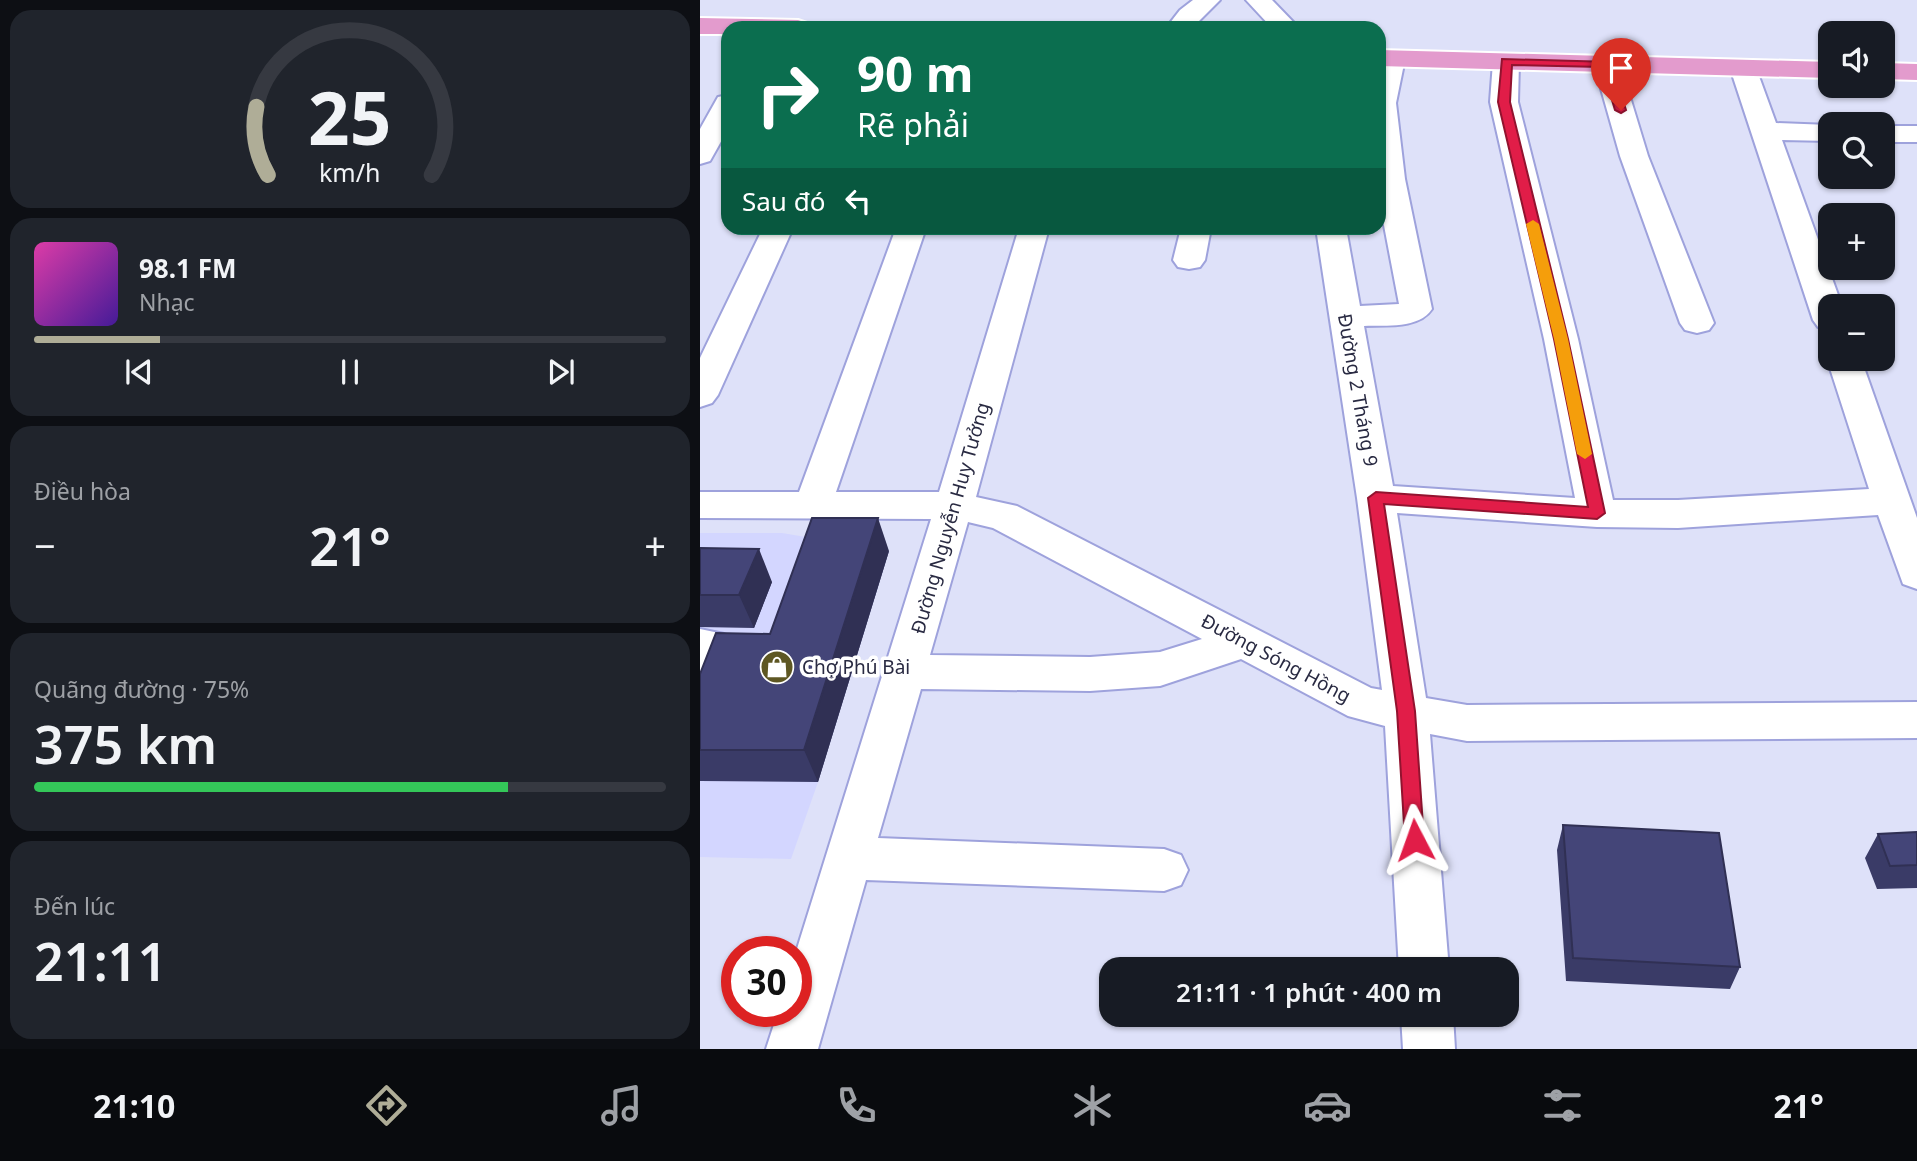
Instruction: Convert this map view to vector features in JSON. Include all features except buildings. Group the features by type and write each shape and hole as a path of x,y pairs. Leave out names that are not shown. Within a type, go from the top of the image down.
{"main road":[{"path":"700,26 721,26"},
{"path":"700,41 721,42"},
{"path":"1386,53 1818,54"},
{"path":"1386,53 1506,62 1818,70"},
{"path":"1895,55 1917,56"},
{"path":"1895,71 1917,72"}],"street":[{"path":"1184,21 1208,0"},
{"path":"1258,0 1279,21"},
{"path":"1506,62 1504,102 1561,339 1597,513"},
{"path":"1607,64 1634,156 1697,323"},
{"path":"1743,68 1821,294"},
{"path":"700,155 721,116"},
{"path":"1766,131 1818,133"},
{"path":"1895,134 1917,134"},
{"path":"1345,317 1410,313 1416,309 1390,179 1386,141"},
{"path":"700,395 775,235"},
{"path":"813,505 909,235"},
{"name":"Đường Nguyễn Huy Tưởng","path":"792,1049 1032,235"},
{"path":"1189,260 1194,235"},
{"name":"Đường 2 Tháng 9","path":"1332,235 1376,498 1406,711 1423,957"},
{"path":"1848,371 1892,501 1911,536 1917,574"},
{"path":"1376,498 1597,513 1678,513 1892,501"},
{"name":"Đường Sóng Hồng","path":"700,505 954,506 1003,516 1363,704 1467,723 1917,720"},
{"path":"905,672 1090,674 1160,669 1244,642"},
{"path":"700,645 709,645 700,681"},
{"path":"849,858 1164,870"},
{"path":"1428,1027 1429,1049"}],"shaded area":[{"name":"Chợ Phú Bài","path":"700,533 782,533 889,551 818,782 791,859 700,857"}],"slow traffic":[{"path":"1533,224 1585,454"}],"place":[{"name":"Chợ Phú Bài","path":"777,667"}],"route":[{"path":"1415,840 1406,711 1376,498 1597,513 1561,339 1504,102 1506,62 1607,64 1621,110"}]}
